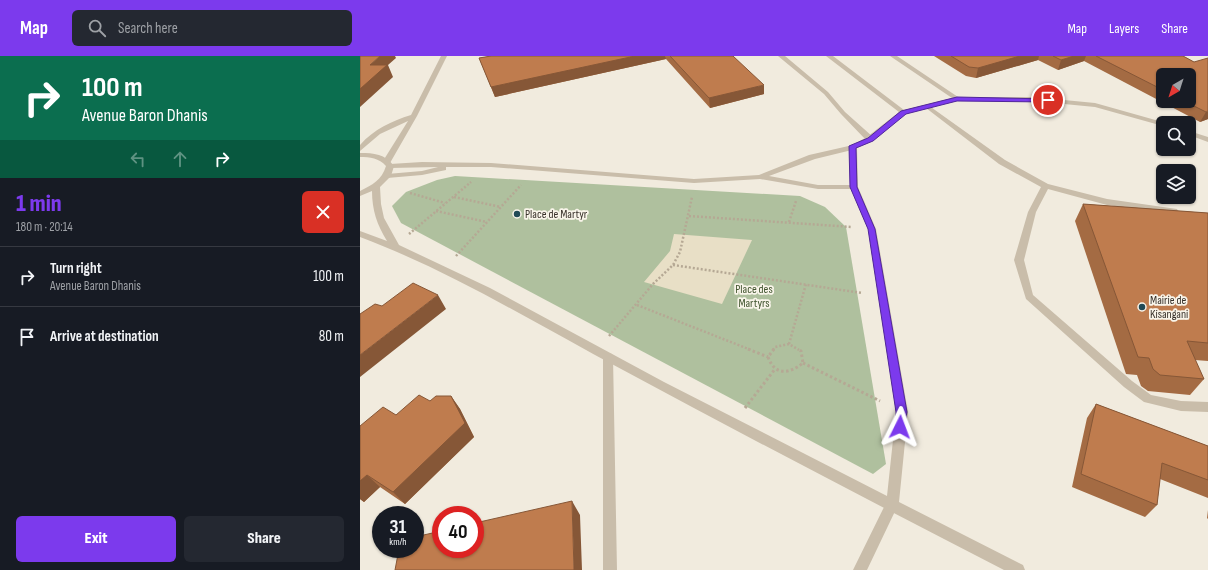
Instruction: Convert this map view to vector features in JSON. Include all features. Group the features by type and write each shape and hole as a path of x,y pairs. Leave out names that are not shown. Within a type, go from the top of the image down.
{"street":[{"path":"387,176 388,163 414,116 444,56"},
{"path":"781,56 826,93 843,113 870,139"},
{"path":"829,56 904,112"},
{"path":"893,56 957,99"},
{"path":"760,178 812,157 853,146 870,139 904,112 957,99 1033,99 1095,104 1156,122"},
{"path":"928,107 1002,162 1045,186 1107,202 1184,213"},
{"path":"360,149 366,142 390,125 414,116"},
{"path":"1196,136 1208,140"},
{"path":"853,146 854,187 872,229 902,412 892,505 860,570"},
{"path":"360,155 380,157 388,163 491,165 694,181 760,178 818,187 854,187"},
{"path":"360,194 376,186 387,176 422,173 454,165"},
{"path":"376,186 376,207 383,228 395,246"},
{"path":"1045,186 1032,212 1019,260 1029,297 1128,384 1148,399 1180,406 1208,407"},
{"path":"360,234 395,246 445,268 733,423 1018,570"},
{"path":"608,357 610,570"}],"path":[{"path":"395,246 491,165"},
{"path":"445,268 537,168"},
{"path":"596,350 637,305 653,284 674,265 680,252 689,216 694,181"},
{"path":"410,193 446,203"},
{"path":"454,197 501,207"},
{"path":"789,222 796,201"},
{"path":"436,211 487,222"},
{"path":"689,216 872,229"},
{"path":"674,265 883,296"},
{"path":"789,344 806,284"},
{"path":"637,305 768,357"},
{"path":"768,357 775,347 789,344 801,351 803,363"},
{"path":"768,357 770,364 775,370 786,372 796,370 803,363"},
{"path":"803,363 902,412"},
{"path":"733,423 775,370"}],"green space":[{"name":"Place des Martyrs","path":"455,176 800,196 825,207 846,227 886,464 873,474 401,223 392,206 406,192 437,180"}],"shaded area":[{"path":"674,234 752,240 722,304 644,282 670,251"}],"building":[{"path":"360,56 380,56 370,65 387,65 360,89"},
{"path":"491,56 635,56 491,87 479,58"},
{"path":"670,56 733,56 764,85 709,98"},
{"path":"951,56 1020,56 978,68 969,67"},
{"path":"1053,56 1074,56 1061,60"},
{"path":"1096,56 1183,56 1194,62 1208,58 1208,111 1206,112 1196,107 1196,68 1156,68 1156,86"},
{"name":"Mairie de Kisangani","path":"1083,204 1208,213 1208,343 1187,341 1204,379 1160,375 1153,369 1149,358 1138,357"},
{"path":"413,283 438,295 360,355 360,314 375,304 382,306"},
{"path":"419,395 430,401 436,396 451,396 465,423 393,492 367,475 360,481 360,426 383,407 396,415"},
{"path":"1096,404 1208,446 1208,480 1162,463 1157,505 1081,474"},
{"path":"572,501 574,570 395,570 397,558 424,558 424,535 432,533 432,558 484,558 484,521"}],"place":[{"name":"Place de Martyr","path":"517,214"},
{"name":"Mairie de Kisangani","path":"1142,307"}],"route":[{"path":"900,427 902,412 872,229 854,187 853,146 870,139 904,112 957,99 1048,100"}]}
